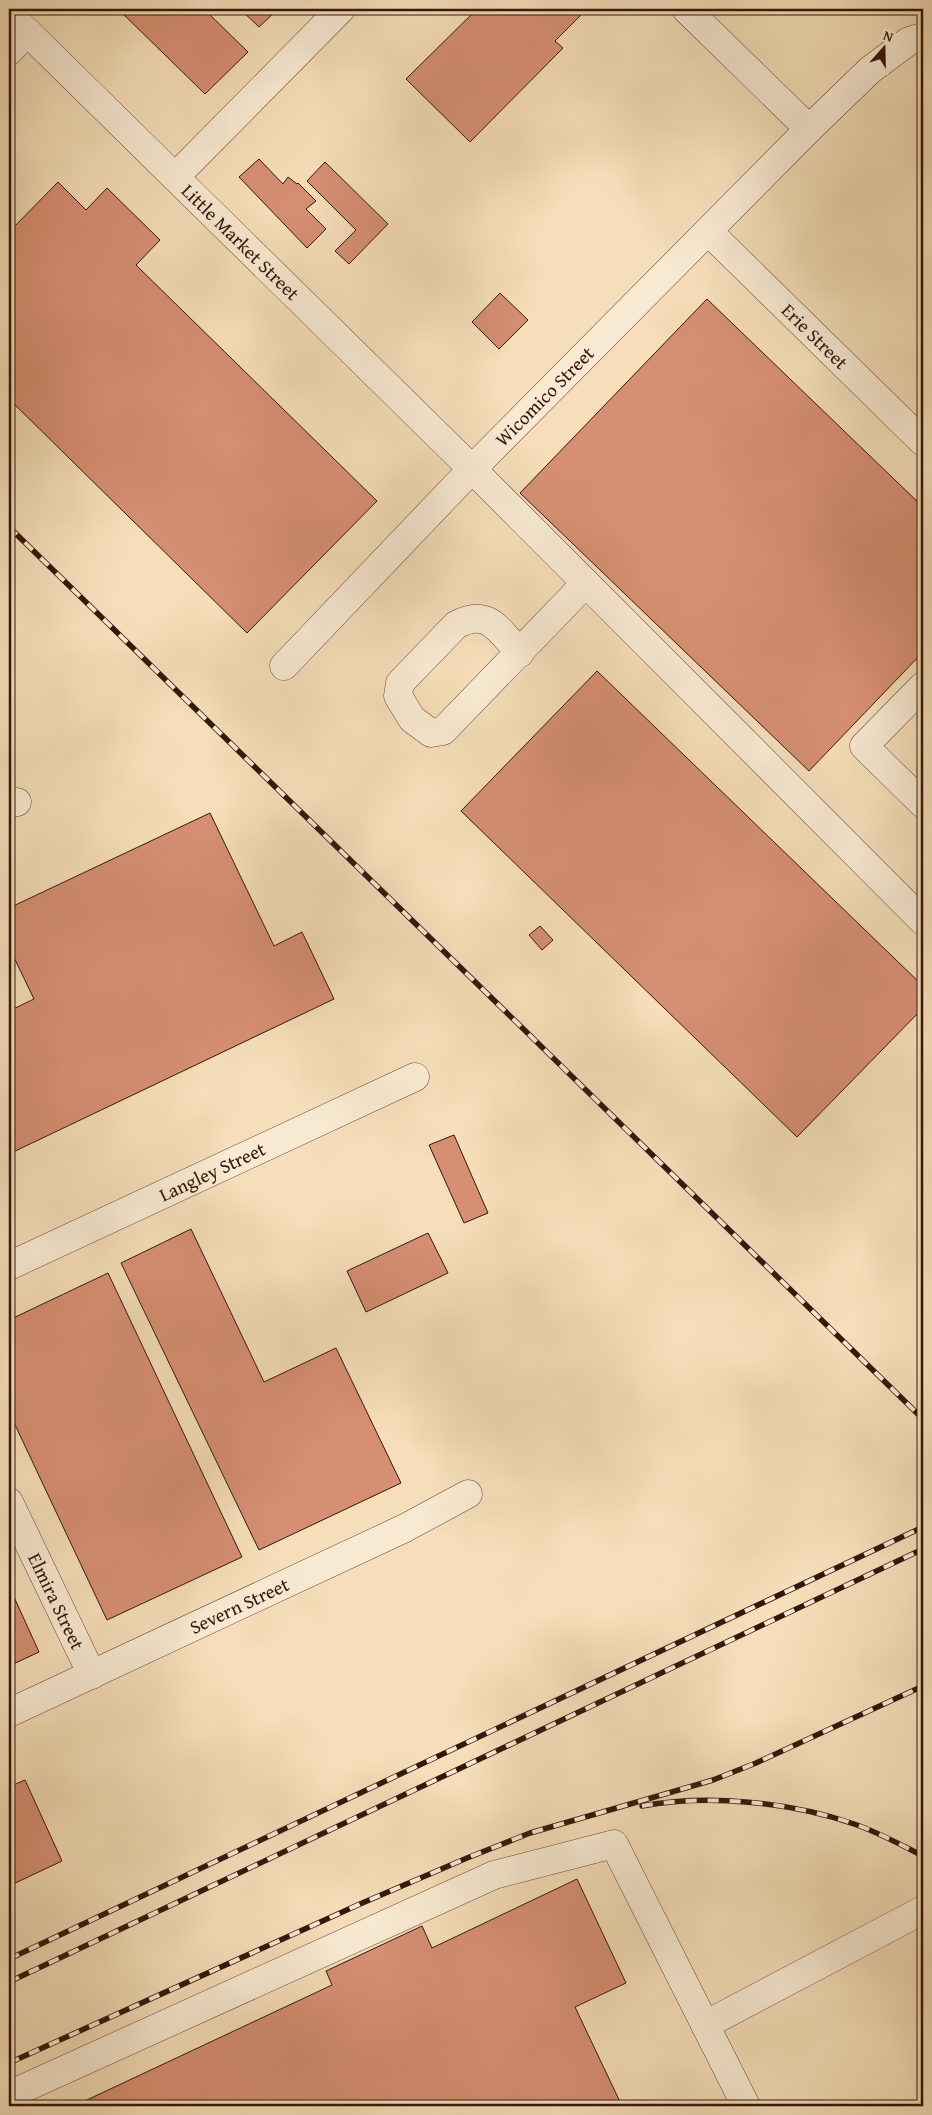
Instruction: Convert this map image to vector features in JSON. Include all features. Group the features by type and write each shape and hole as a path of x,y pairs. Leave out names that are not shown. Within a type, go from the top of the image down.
{"street":[{"path":"175,177 341,9"},
{"path":"686,9 809,129"},
{"path":"9,51 18,23"},
{"name":"Little Market Street","path":"18,23 472,469 923,921"},
{"name":"Wicomico Street","path":"284,666 472,469 809,129 870,70 909,41 923,37"},
{"name":"Erie Street","path":"708,231 923,442"},
{"path":"520,653 586,583"},
{"path":"923,686 864,746 923,804"},
{"name":"Langley Street","path":"9,1266 415,1077"},
{"name":"Severn Street","path":"9,1713 405,1528 468,1494"},
{"name":"Elmira Street","path":"9,1502 92,1674"},
{"path":"9,2095 494,1876 614,1844 746,2106"},
{"path":"705,2025 923,1910"}],"building":[{"path":"118,9 204,9 248,52 205,94"},
{"path":"240,9 278,9 259,27"},
{"path":"477,9 587,9 555,41 563,48 470,142 406,79"},
{"path":"259,159 283,184 288,177 298,183 316,201 306,209 326,229 307,248 239,177"},
{"path":"325,162 388,224 349,264 335,251 356,230 307,181"},
{"path":"58,182 86,210 107,188 160,240 136,265 377,501 247,633 9,399 9,232"},
{"path":"500,293 528,320 499,349 472,322"},
{"path":"707,299 923,507 923,652 809,771 520,493"},
{"path":"597,671 923,986 923,1008 797,1137 461,811"},
{"path":"210,813 274,946 302,932 334,999 9,1154 9,1011 34,999 9,947 9,908"},
{"path":"540,926 553,940 542,950 529,935"},
{"path":"454,1135 488,1213 464,1223 429,1145"},
{"path":"191,1229 264,1382 336,1348 401,1483 259,1550 121,1263"},
{"path":"428,1233 448,1273 366,1312 347,1271"},
{"path":"108,1273 242,1557 107,1620 9,1412 9,1320"},
{"path":"9,1586 39,1652 9,1666"},
{"path":"25,1780 62,1861 9,1886 9,1787"},
{"path":"577,1879 626,1983 575,2007 622,2106 74,2106 332,1985 326,1971 422,1926 432,1948"}],"railway":[{"path":"9,527 923,1419"},
{"path":"9,1959 923,1527"},
{"path":"9,1982 923,1549"},
{"path":"9,2063 360,1904 467,1858 530,1833 713,1780 756,1763 923,1686"},
{"path":"642,1806 667,1802 694,1801 749,1802 776,1805 829,1816 863,1827 923,1856"}]}
